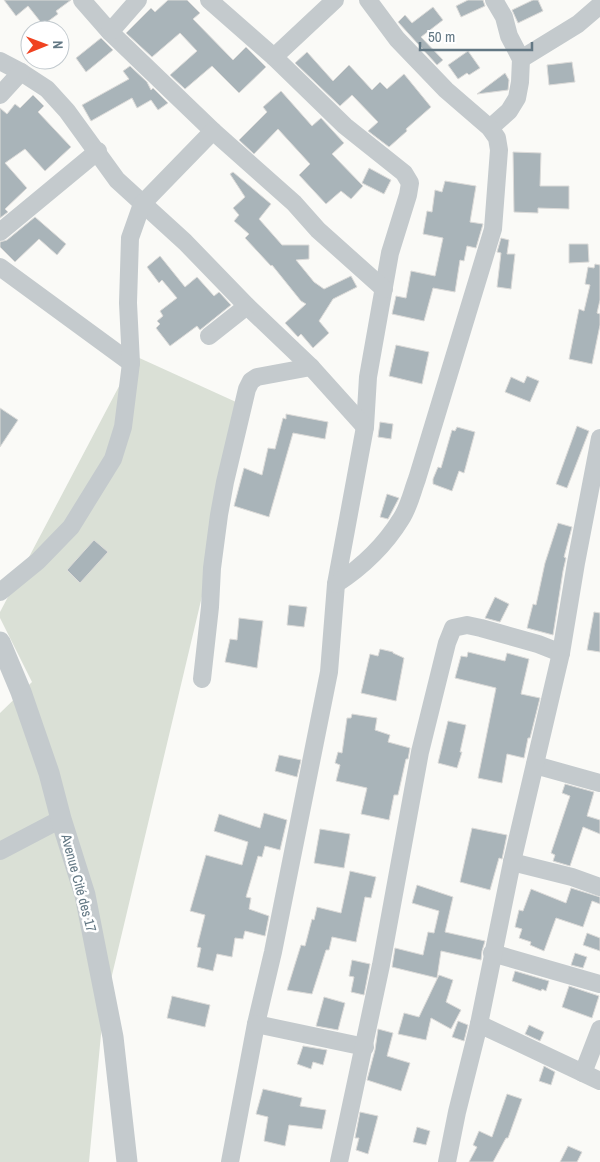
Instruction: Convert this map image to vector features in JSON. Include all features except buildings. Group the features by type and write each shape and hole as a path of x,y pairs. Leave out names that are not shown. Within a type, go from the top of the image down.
{"street":[{"path":"82,0 110,32 213,131 294,203 318,230 384,289"},
{"path":"110,32 138,0"},
{"path":"209,0 274,57 345,126 404,174 410,183 390,253 368,377 364,428 336,584 328,672 256,1024 230,1162"},
{"path":"274,57 335,0"},
{"path":"336,584 355,571 368,557 380,548 402,518 417,480 493,229 499,150 498,138 490,128 446,90 396,39 368,0"},
{"path":"490,128 509,111 517,98 521,59 509,36 504,17 494,0"},
{"path":"521,59 578,24 600,4"},
{"path":"0,61 47,89 68,111 117,180 185,242 247,306 311,367 364,428"},
{"path":"0,95 21,72"},
{"path":"0,592 38,561 70,527 113,459 123,428 131,363 128,303 130,238 142,204 213,131"},
{"path":"0,232 98,151"},
{"path":"0,267 131,363"},
{"path":"209,336 247,306"},
{"path":"202,679 219,515 247,389 251,381 257,377 311,367"},
{"path":"448,1162 456,1112 479,1024 512,862 561,653 600,438"},
{"path":"339,1162 365,1047 420,752 447,643 453,628 467,625 481,628 538,644 561,653"},
{"name":"Avenue Cité des 17","path":"0,642 21,692 49,773 61,819 85,895 114,1037 126,1162"},
{"path":"535,765 600,783"},
{"path":"0,851 61,819"},
{"path":"512,862 572,877 600,887"},
{"path":"492,953 600,984"},
{"path":"256,1024 365,1047"},
{"path":"479,1024 600,1081"},
{"path":"583,1073 600,1029"}],"shaded area":[{"path":"135,356 247,407 103,1013 89,1162 0,1162 0,713 32,682 0,618 0,612"}]}
